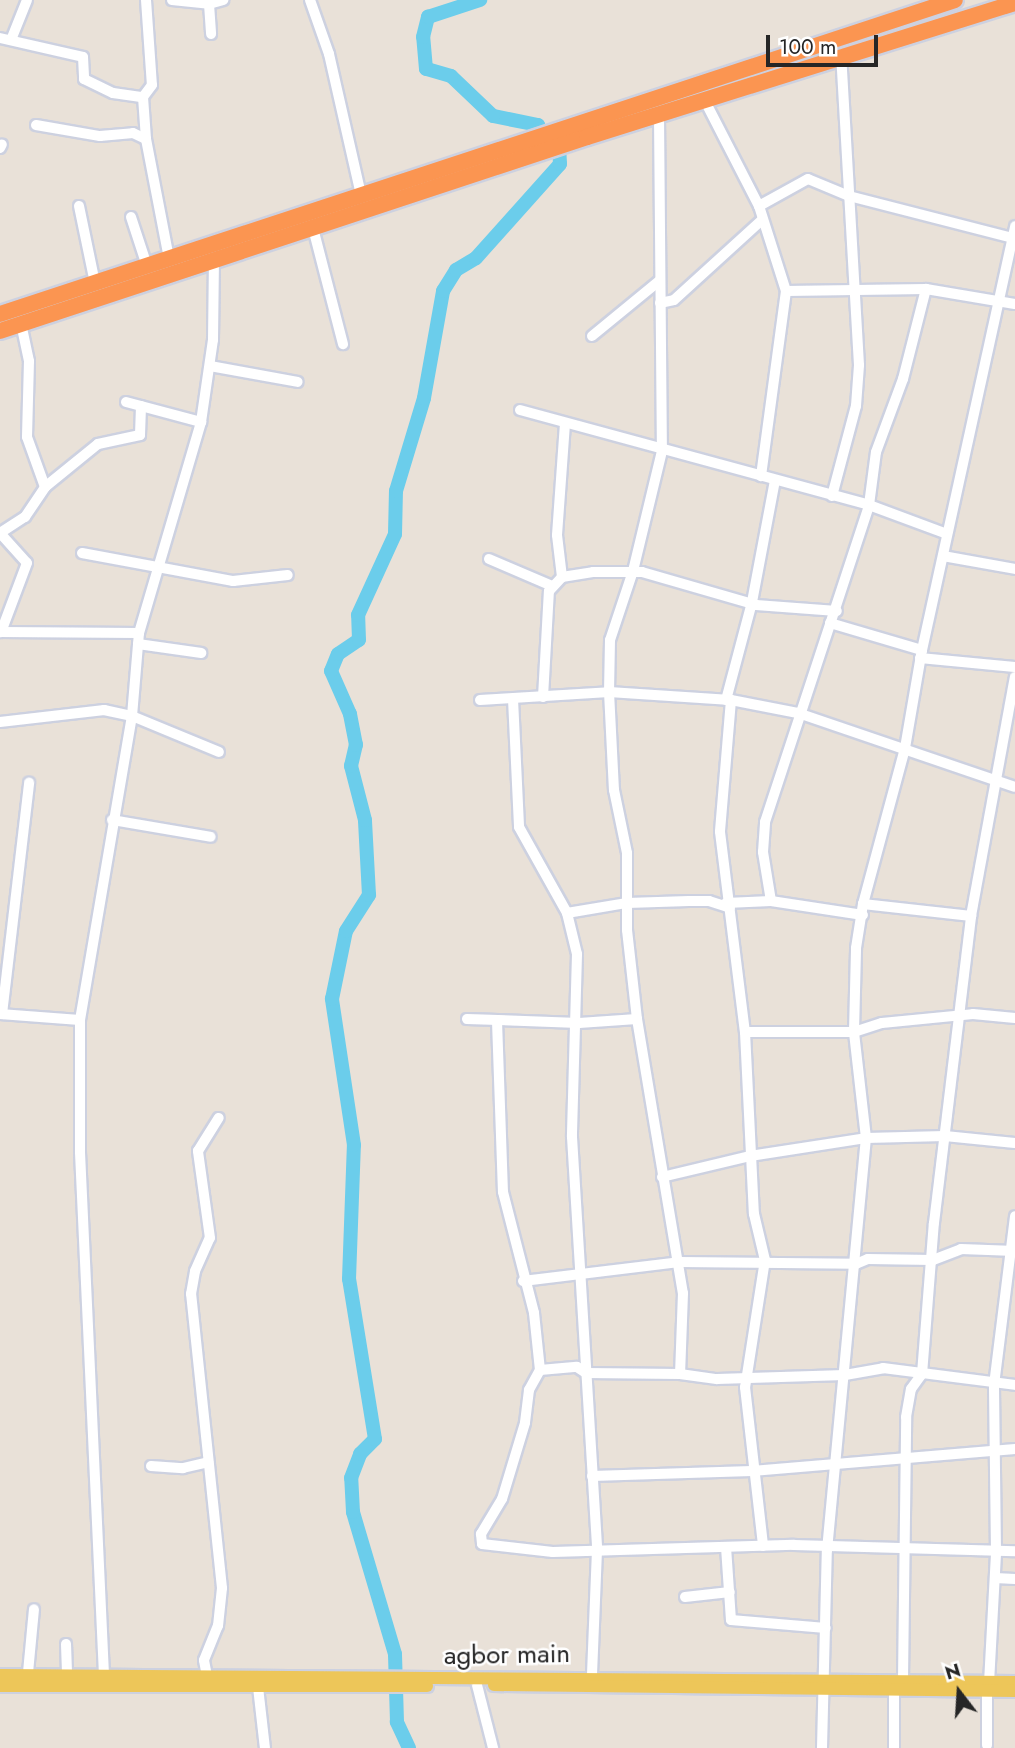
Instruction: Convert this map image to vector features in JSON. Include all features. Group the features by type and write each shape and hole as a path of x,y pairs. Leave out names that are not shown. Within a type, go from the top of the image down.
{"highway":[{"path":"0,314 170,258 276,232 313,228 587,137 705,101 841,55 955,0"},
{"path":"0,331 214,263 276,232 361,195 522,141 887,31 1015,3"}],"main road":[{"name":"agbor main","path":"0,1675 28,1681 258,1687 372,1683 560,1682 899,1684 988,1687 1015,1691"},
{"name":"agbor main","path":"0,1686 67,1675 207,1676 372,1683"},
{"name":"agbor main","path":"403,1683 477,1685 560,1682 592,1677 822,1685"},
{"name":"agbor main","path":"988,1687 1015,1682"}],"street":[{"path":"27,0 6,39 83,57 84,79 113,93 143,97"},
{"path":"146,0 152,85 143,97 146,139 170,258"},
{"path":"173,0 209,4 223,0"},
{"path":"310,0 330,54 361,195"},
{"path":"209,4 211,34"},
{"path":"832,496 856,406 856,291 841,55"},
{"path":"705,101 759,206 762,220 776,248 786,291 761,477"},
{"path":"659,116 662,451 633,571 610,640 608,692 614,790 627,853 627,903 637,1019 683,1293 680,1374"},
{"path":"36,124 100,136 133,132 146,139"},
{"path":"759,206 802,180 849,196 1014,232 921,654 905,748 863,910 854,968 855,1032 866,1138 840,1446 834,1463 827,1549 821,1748"},
{"path":"79,206 95,283"},
{"path":"131,217 147,266"},
{"path":"660,303 674,300 762,220"},
{"path":"313,228 343,344"},
{"path":"104,1675 80,1152 80,1020 132,716 138,638 201,422 210,366 214,263"},
{"path":"592,336 659,281"},
{"path":"771,901 763,852 765,822 798,713 836,611 869,505 876,452 903,379 926,289"},
{"path":"786,291 926,289 1015,304"},
{"path":"21,324 29,361 27,437 45,487"},
{"path":"210,366 298,382"},
{"path":"126,402 201,422"},
{"path":"141,406 140,435 98,444 45,487 25,517 0,533 27,563 1,632 138,638 201,653"},
{"path":"520,410 662,451 869,505 947,534"},
{"path":"562,578 556,535 565,423"},
{"path":"763,1546 752,1471 746,1377 765,1260 754,1214 745,1032 720,832 728,700 752,602 775,480"},
{"path":"82,553 233,582 288,575"},
{"path":"943,556 1015,569"},
{"path":"489,559 552,586"},
{"path":"543,697 552,586 562,578 633,571 752,602 836,611"},
{"path":"830,623 921,654 1015,667"},
{"path":"894,1748 906,1549 902,1458 911,1389 922,1374 957,1017 971,916 1015,677"},
{"path":"480,700 608,692 728,700 798,713 1015,787"},
{"path":"513,699 519,827 567,913 578,954 579,1023 572,1137 578,1273 597,1549 592,1677"},
{"path":"0,722 104,710 132,716 219,752"},
{"path":"29,783 5,931 1,1014 80,1020"},
{"path":"113,820 211,837"},
{"path":"709,901 727,901"},
{"path":"567,913 627,903 771,901 971,916"},
{"path":"745,1032 855,1032 882,1023 957,1017 1015,1018"},
{"path":"467,1020 579,1023 637,1019"},
{"path":"497,1021 503,1192 523,1281 534,1313 540,1370 529,1390 525,1423 502,1499 479,1541 522,1550 763,1546 996,1552 1015,1550"},
{"path":"207,1676 204,1660 218,1626 222,1588 191,1294 195,1271 210,1238 198,1151 219,1118"},
{"path":"662,1177 750,1156 866,1138 945,1136 1015,1143"},
{"path":"987,1745 996,1552 991,1453 994,1385 1015,1216"},
{"path":"523,1281 679,1262 765,1260 856,1264 868,1259 933,1260 961,1249 1012,1251"},
{"path":"540,1370 577,1367 586,1373 746,1377 845,1375 883,1368 994,1385 1015,1385"},
{"path":"592,1476 752,1471 955,1451 991,1453 1015,1449"},
{"path":"151,1466 183,1468 208,1462"},
{"path":"726,1547 732,1620 826,1628"},
{"path":"995,1578 1015,1579"},
{"path":"685,1597 730,1592"},
{"path":"28,1681 34,1609"},
{"path":"66,1644 67,1675"},
{"path":"477,1685 493,1748"},
{"path":"258,1687 264,1748"}],"waterway":[{"path":"409,1748 397,1722 395,1654 353,1512 351,1478 360,1454 375,1439 349,1279 354,1145 332,999 346,931 369,895 365,820 351,766 356,745 350,714 331,671 338,654 359,640 358,615 395,534 396,491 424,398 443,291 456,270 476,258 560,164 559,144 537,136 538,125 493,116 451,76 426,69 423,37 428,17 480,0"}]}
